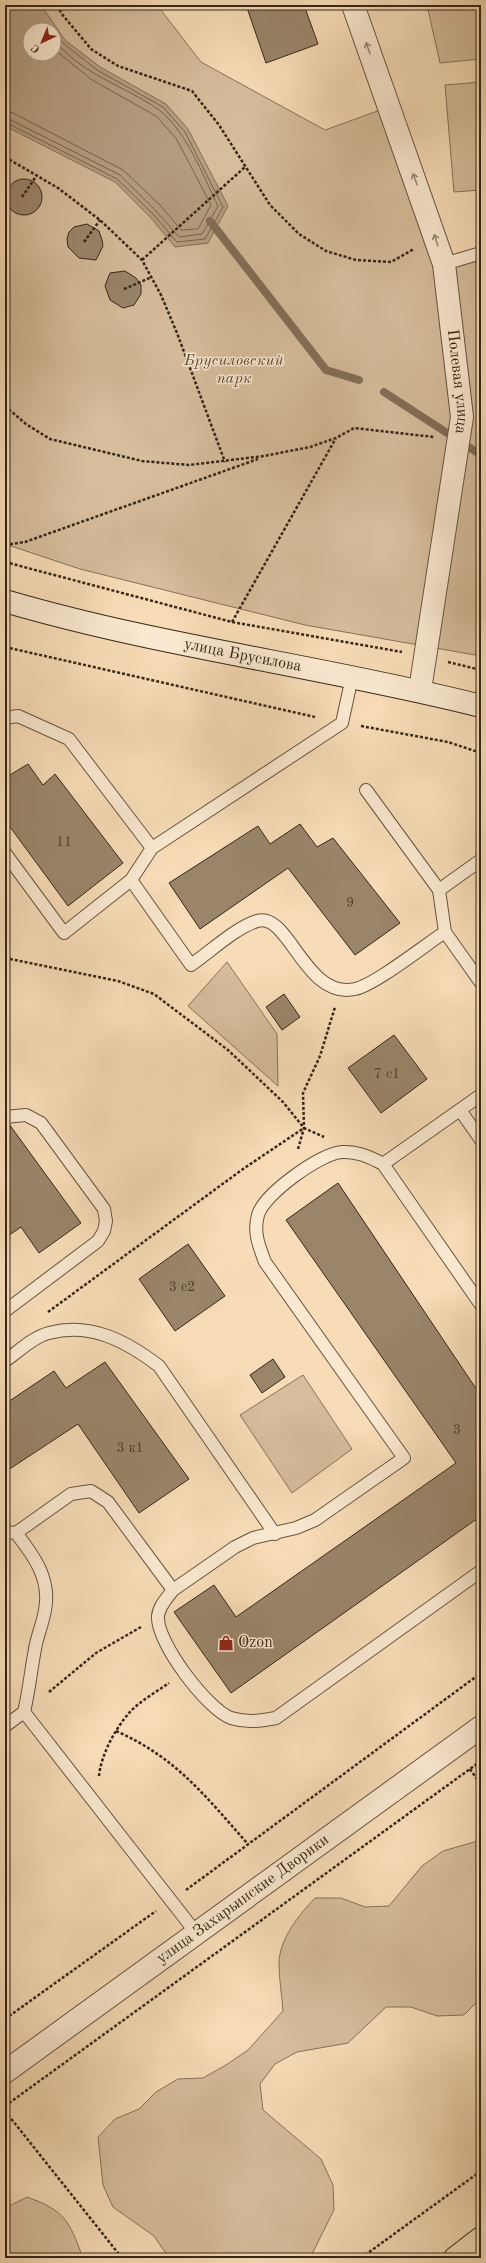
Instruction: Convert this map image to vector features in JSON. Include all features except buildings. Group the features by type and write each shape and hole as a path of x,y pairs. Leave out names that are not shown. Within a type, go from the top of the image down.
{"main road":[{"path":"455,2258 481,2238"}],"street":[{"name":"Полевая улица","path":"355,10 444,264 462,417 420,690"},
{"name":"улица Брусилова","path":"5,601 71,620 150,638 296,668 420,690 481,706"},
{"name":"улица Захарьинские Дворики","path":"5,2072 197,1934 481,1726"}],"lane":[{"path":"444,264 481,254"},
{"path":"5,853 64,933 131,880 152,848 342,723 352,677"},
{"path":"5,718 18,716 69,739 152,848"},
{"path":"366,790 439,890 445,932 481,983"},
{"path":"439,890 481,860"},
{"path":"131,880 191,965 246,926 258,921 266,921 279,930 316,977 327,987 355,989 371,982 445,932"},
{"path":"383,1164 481,1095"},
{"path":"460,1110 481,1140"},
{"path":"5,1117 26,1115 42,1123 104,1209 106,1221 104,1231 92,1247 5,1311"},
{"path":"481,1305 383,1164 366,1154 342,1152 320,1160 269,1197 258,1214 255,1237 265,1262 404,1458 315,1520 296,1528 253,1538 235,1547 173,1590 162,1603 158,1616 159,1632 166,1646 210,1703 230,1717 250,1723 276,1718 481,1571"},
{"path":"5,1361 24,1347 48,1333 77,1329 104,1333 136,1348 159,1366 275,1534"},
{"path":"5,1726 24,1712 30,1686 35,1649 46,1609 46,1588 38,1561 10,1532 71,1494 91,1491 108,1502 173,1590"},
{"path":"24,1712 197,1934"}],"path":[{"path":"58,5 61,13 91,49 118,66 192,91 219,125 270,205 299,234 326,251 356,260 391,262 409,254 425,239 428,216"},
{"path":"5,157 38,175 100,220 142,260 152,277 177,333 225,462"},
{"path":"142,260 228,184 245,167"},
{"path":"22,197 38,175"},
{"path":"84,242 100,220"},
{"path":"124,289 152,277"},
{"path":"5,406 26,424 50,439 98,452 142,461 189,465 225,462 310,447 336,438 354,428 439,437"},
{"path":"232,622 336,438"},
{"path":"5,545 25,542 264,456"},
{"path":"5,562 232,622 426,657 481,670"},
{"path":"5,647 342,723 448,742 481,753"},
{"path":"5,958 118,981 154,994 228,1050 283,1102 304,1128 331,1140"},
{"path":"288,1182 304,1128 303,1093 320,1056 340,989"},
{"path":"44,1315 243,1169 304,1128"},
{"path":"24,1712 96,1653 158,1616"},
{"path":"96,1805 100,1766 116,1731 130,1712 184,1671"},
{"path":"5,2020 481,1673"},
{"path":"116,1731 143,1743 171,1762 198,1787 248,1844"},
{"path":"5,2106 481,1761"},
{"path":"470,1769 481,1785"},
{"path":"5,2111 122,2258"},
{"path":"361,2258 481,2170"}],"green space":[{"name":"Брусиловский парк","path":"5,5 157,5 201,62 325,130 383,109 439,267 481,256 481,656 305,625 80,569 5,544"},
{"path":"427,5 481,5 481,59 440,63"},
{"path":"481,82 481,190 454,192 445,85"},
{"path":"227,962 277,1034 278,1086 188,1006"},
{"path":"303,1375 352,1449 292,1493 240,1415"},
{"path":"481,1840 481,1998 464,2015 437,2016 411,2007 386,2007 348,2043 297,2052 275,2064 260,2084 263,2110 321,2159 333,2185 334,2210 310,2258 169,2258 154,2236 113,2207 103,2185 98,2137 115,2119 139,2109 156,2092 178,2079 203,2078 248,2050 283,2011 279,1976 282,1946 291,1928 315,1898 341,1898 365,1907 389,1906 422,1866 443,1851"},
{"path":"27,2197 50,2207 64,2219 74,2235 83,2258 5,2258 5,2208"}],"water":[{"path":"5,5 41,5 53,22 22,22 22,62 62,62 62,36 65,40 100,67 166,104 188,129 228,206 208,243 175,247 150,217 115,182 5,126"}],"waterway":[{"path":"210,221 326,370 359,380"},
{"path":"384,392 481,455"}],"place":[{"name":"Ozon","path":"226,1643"}]}
